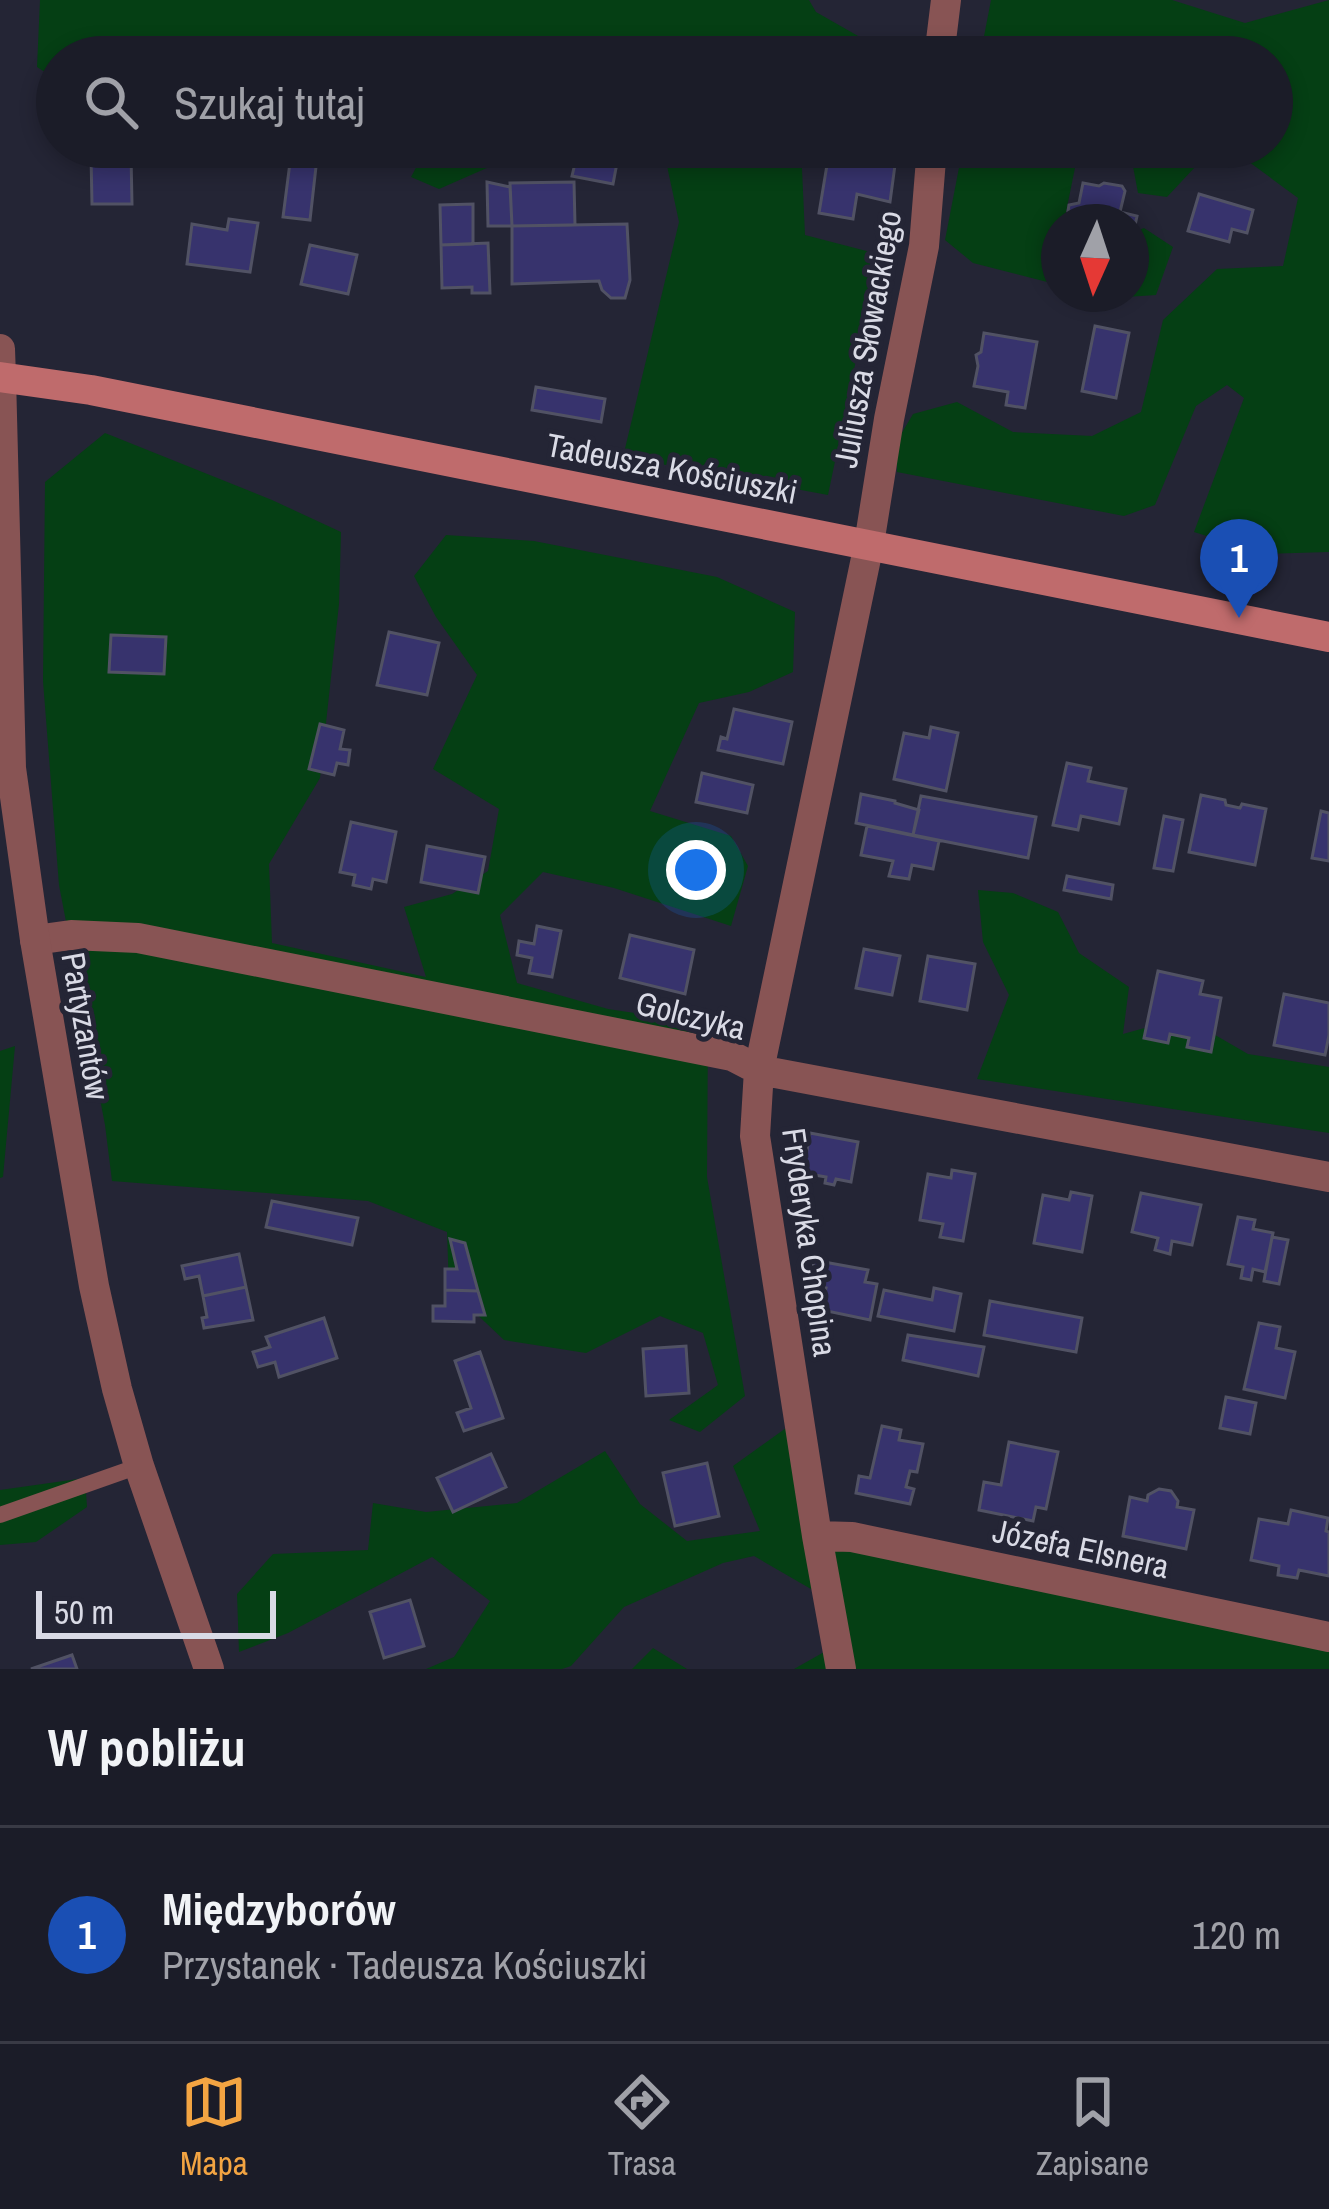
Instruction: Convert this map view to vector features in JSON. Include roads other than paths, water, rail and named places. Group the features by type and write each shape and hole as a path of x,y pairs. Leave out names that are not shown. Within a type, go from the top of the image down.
{"main road":[{"name":"Tadeusza Kościuszki","path":"1,377 91,390 1329,637"}],"street":[{"path":"942,36 946,0"},
{"name":"Juliusza Słowackiego","path":"869,544 924,246 930,168"},
{"name":"Partyzantów","path":"0,349 11,768 35,940 94,1286 117,1389 209,1669"},
{"name":"Fryderyka Chopina","path":"841,1669 754,1136 759,1070 869,544"},
{"name":"Golczyka","path":"35,940 71,935 138,938 732,1056 759,1070 1329,1177"},
{"name":"Józefa Elsnera","path":"817,1536 852,1537 1329,1637"}],"lane":[{"path":"0,1515 139,1466"}],"place":[{"name":"Międzyborów","path":"1239,618"}]}
